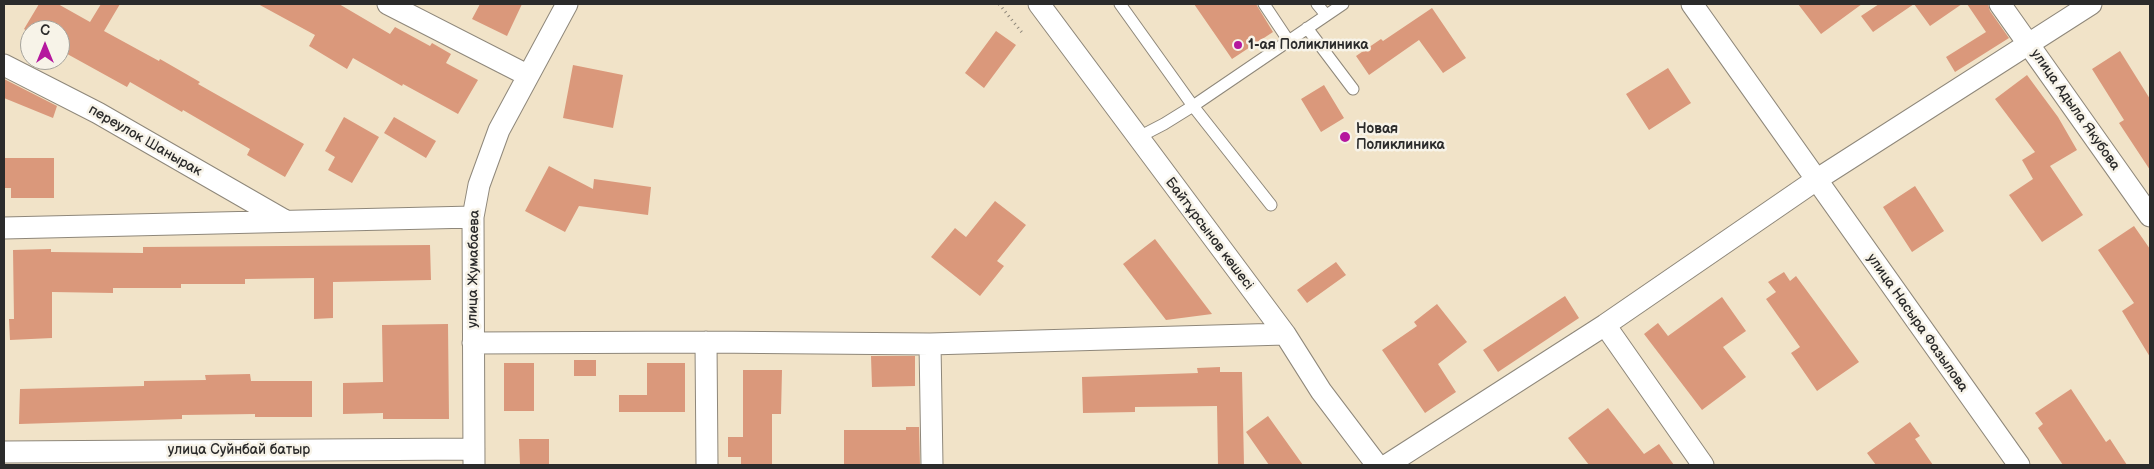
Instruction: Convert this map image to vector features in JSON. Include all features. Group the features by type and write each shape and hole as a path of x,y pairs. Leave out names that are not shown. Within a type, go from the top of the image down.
{"street":[{"path":"388,4 527,75"},
{"name":"улица Жумабаева","path":"474,457 473,217 479,185 499,130 567,4"},
{"name":"Байтұрсынов көшесі","path":"1039,4 1284,334 1321,391 1377,465"},
{"name":"улица Насыра Фазылова","path":"1692,4 2018,465"},
{"name":"улица Адыла Якубова","path":"2000,4 2150,216"},
{"path":"1387,465 1605,325 1816,180 2091,4"},
{"name":"переулок Шанырак","path":"4,65 98,113 284,220"},
{"path":"4,228 473,217"},
{"path":"1605,325 1703,465"},
{"path":"474,343 706,342 930,344 1284,334"},
{"path":"706,342 707,465"},
{"path":"930,344 932,465"},
{"name":"улица Суйнбай батыр","path":"4,452 474,457"}],"lane":[{"path":"1120,4 1193,106 1271,205"},
{"path":"1264,4 1288,40"},
{"path":"1317,4 1326,15"},
{"path":"1137,138 1193,106 1343,4"},
{"path":"1307,28 1353,89"}],"path":[{"path":"999,4 1024,35"}],"building":[{"path":"39,4 58,4 90,22 101,4 120,4 104,31 159,61 160,59 200,82 198,84 304,144 285,177 247,155 250,149 183,110 182,112 130,82 127,87 70,56 70,20 29,20"},
{"path":"258,4 339,4 390,34 395,27 430,46 432,43 451,54 446,63 478,80 458,114 403,84 402,86 353,58 347,69 309,46 315,35"},
{"path":"480,4 522,4 507,36 472,19"},
{"name":"1-ая Поликлиника","path":"1194,4 1256,4 1273,32 1232,59"},
{"path":"1798,4 1862,4 1821,34"},
{"path":"1879,4 1914,4 1873,32 1861,16"},
{"path":"1914,4 1962,4 1930,26"},
{"path":"1967,4 1988,4 1990,11 2009,38 1955,72 1946,57 1986,32"},
{"path":"1432,8 1466,58 1443,73 1419,40 1369,75 1356,56 1381,39 1383,41"},
{"path":"996,31 1016,45 984,88 965,73"},
{"path":"2120,51 2150,99 2150,170 2119,123 2124,120 2092,69"},
{"path":"573,65 623,75 613,128 563,118"},
{"path":"1668,68 1691,103 1649,130 1626,94"},
{"path":"2027,75 2058,117 2077,150 2050,166 2083,215 2042,242 2009,195 2033,179 2022,160 2035,152 1995,99"},
{"path":"4,79 57,106 53,118 4,98"},
{"path":"1324,85 1344,118 1321,132 1301,99"},
{"path":"344,117 379,137 352,183 328,170 335,157 325,151"},
{"path":"394,117 436,141 426,158 384,133"},
{"path":"4,158 54,158 54,198 11,198 11,188 4,188"},
{"path":"549,166 593,189 594,179 651,187 648,215 579,206 565,232 525,211"},
{"path":"1915,186 1944,231 1912,252 1883,207"},
{"path":"995,201 1026,225 997,261 1004,266 980,296 931,257 955,228 966,237"},
{"path":"2134,226 2150,249 2150,357 2122,311 2134,303 2098,250"},
{"path":"1155,239 1212,314 1166,320 1123,264"},
{"path":"430,245 431,280 333,282 333,318 314,319 314,278 245,279 245,284 181,284 181,288 113,288 113,293 52,292 52,338 10,340 9,319 14,319 13,250 51,249 51,252 143,253 143,247"},
{"path":"1336,262 1346,275 1307,303 1297,290"},
{"path":"1784,272 1790,281 1796,276 1859,362 1817,391 1791,353 1800,347 1766,299 1776,292 1768,282"},
{"path":"1565,296 1579,318 1498,372 1483,350"},
{"path":"1722,297 1746,331 1723,347 1746,377 1702,410 1644,334 1658,323 1668,336"},
{"path":"1437,304 1467,342 1438,364 1456,392 1425,413 1382,350 1417,326 1414,322"},
{"path":"448,324 449,419 383,419 383,413 343,414 343,383 383,382 382,325"},
{"path":"871,356 915,356 915,386 872,387"},
{"path":"574,360 596,360 596,376 574,376"},
{"path":"504,363 534,363 534,411 504,411"},
{"path":"647,363 685,363 685,412 619,412 619,395 647,395"},
{"path":"1220,367 1220,372 1242,372 1244,465 1218,465 1217,406 1135,407 1135,412 1083,413 1082,377 1198,373 1197,368"},
{"path":"743,370 782,370 781,414 772,414 772,465 741,465 741,457 728,457 728,437 743,437"},
{"path":"250,374 251,381 312,381 312,417 255,417 255,414 182,415 182,419 19,424 20,389 144,386 144,381 206,380 205,375"},
{"path":"2071,389 2106,442 2110,439 2127,465 2063,465 2038,428 2043,424 2035,413"},
{"path":"1608,408 1644,454 1659,444 1674,465 1589,465 1568,438"},
{"path":"1268,416 1303,465 1269,465 1246,432"},
{"path":"1910,422 1920,436 1915,439 1933,465 1876,465 1867,453"},
{"path":"906,427 919,427 920,465 844,465 844,430 906,430"},
{"path":"519,439 549,439 549,465 520,465"}],"place":[{"name":"1-ая Поликлиника","path":"1238,45"},
{"name":"Новая Поликлиника","path":"1345,137"}]}
